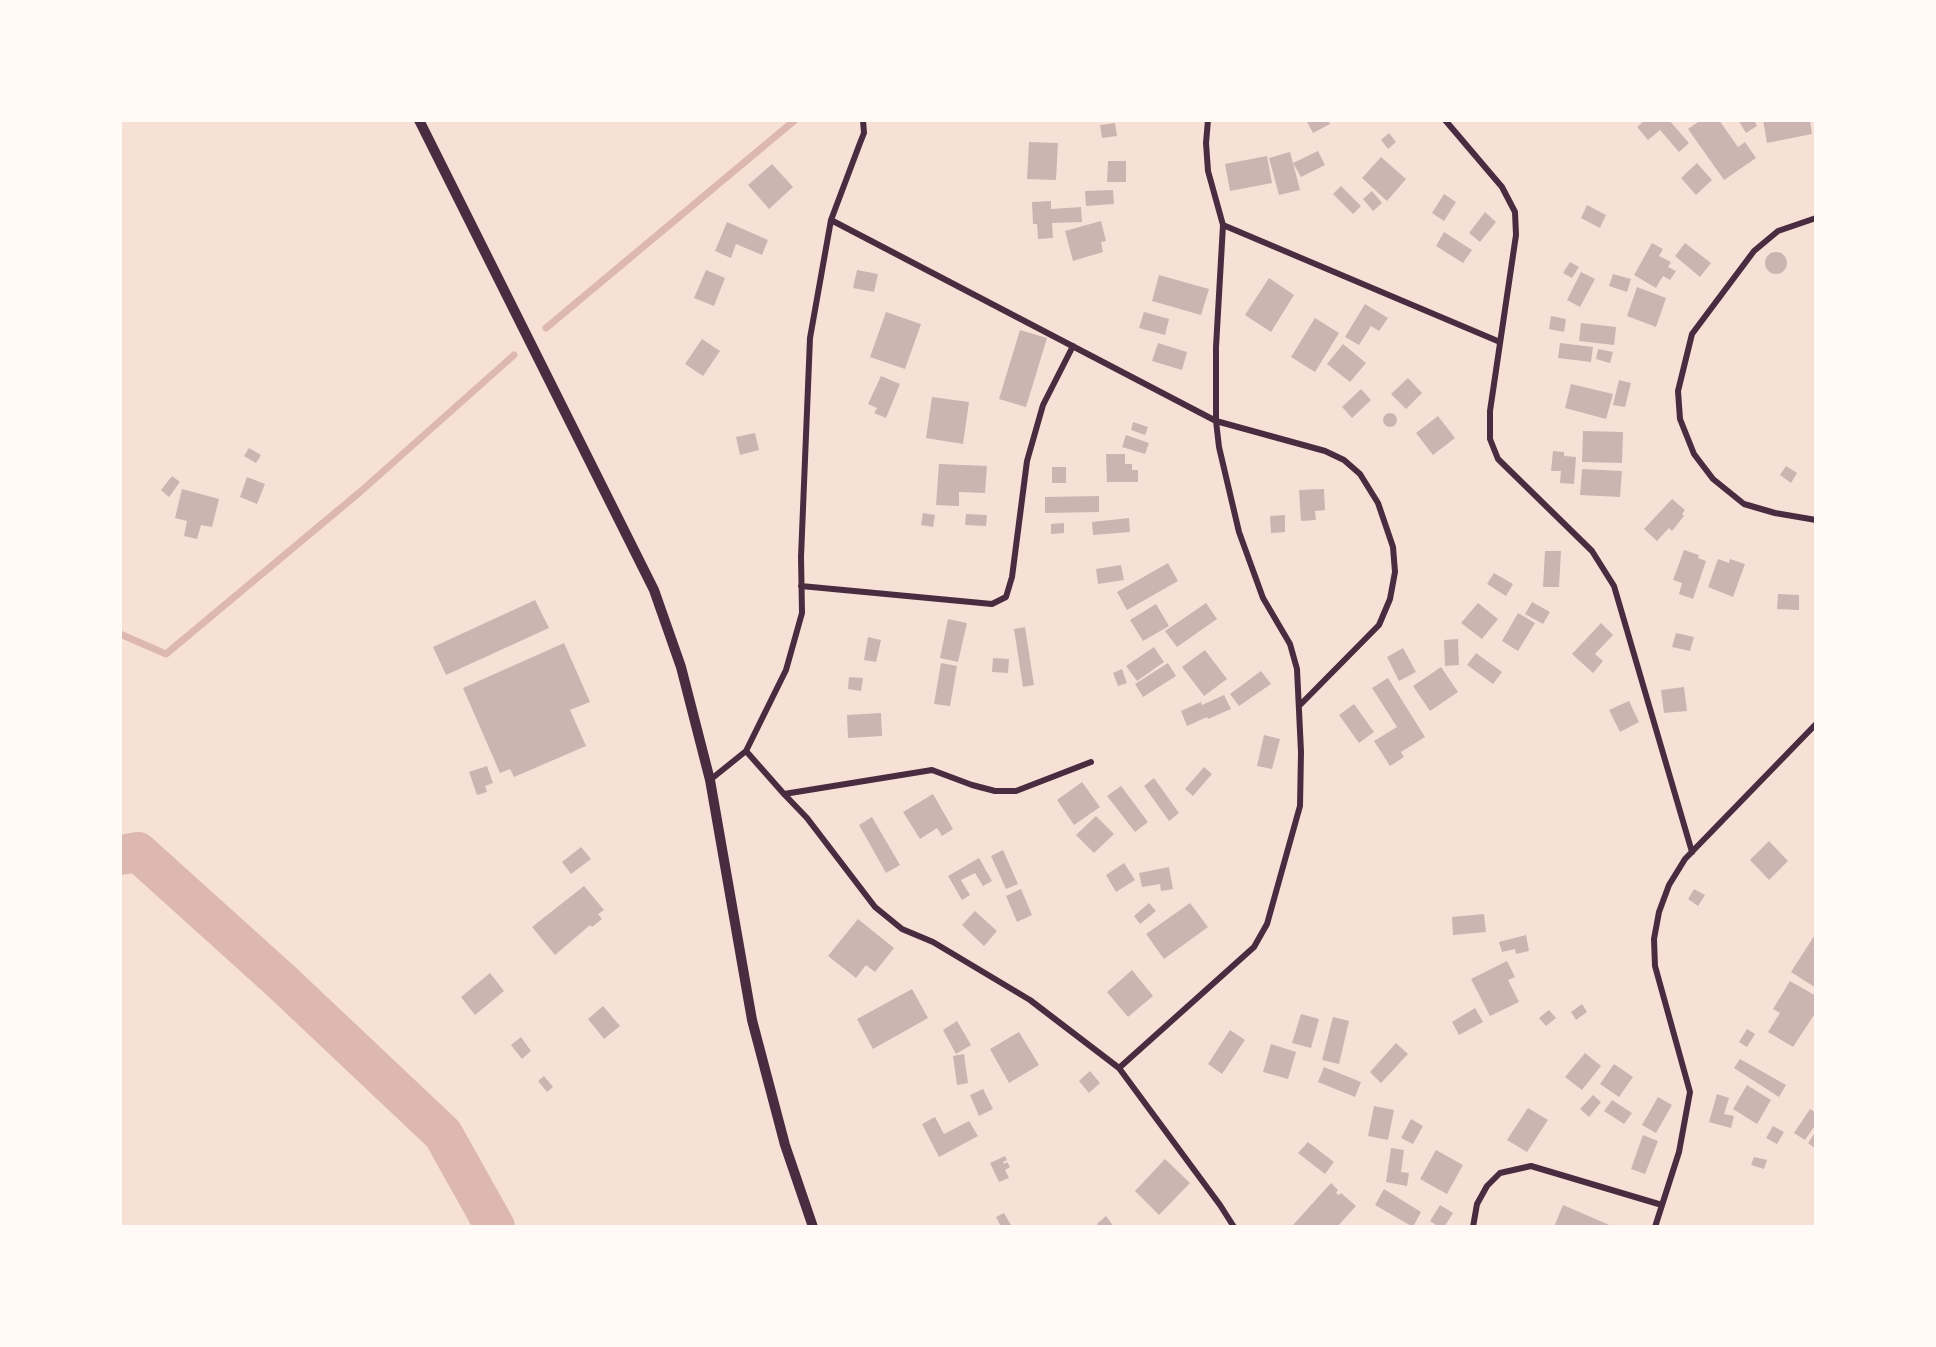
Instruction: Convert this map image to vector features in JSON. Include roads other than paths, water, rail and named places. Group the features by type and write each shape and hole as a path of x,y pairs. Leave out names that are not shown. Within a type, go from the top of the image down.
{"street":[{"path":"419,120 654,590 681,667 710,780 752,1020 785,1145 813,1227"},
{"path":"710,780 746,751 786,670 802,613 810,338 831,220 840,190 864,133 863,120"},
{"path":"1119,1068 1254,948 1268,924 1300,807 1300,705 1297,669 1290,644 1263,598 1239,532 1216,421 1216,347 1223,225 1208,171 1206,143 1208,120"},
{"path":"1445,120 1502,187 1515,212 1516,235 1490,411 1490,439 1498,459 1592,551 1614,586 1692,852"},
{"path":"1816,218 1778,231 1754,251 1692,334 1678,391 1680,419 1690,445 1713,479 1744,504 1775,513 1816,520"},
{"path":"831,220 1216,421 1325,451 1344,460 1360,474 1378,503 1393,547 1395,572 1390,599 1379,625 1300,705"},
{"path":"1223,225 1500,342"},
{"path":"801,586 992,604 1006,597 1012,577 1028,461 1043,405 1073,346"},
{"path":"1655,1227 1679,1152 1690,1092 1655,966 1654,939 1659,912 1669,885 1685,859 1816,724"},
{"path":"746,751 807,818 874,908 902,929 933,942 1030,1000 1119,1068 1234,1227"},
{"path":"784,794 932,770 995,791 1016,790 1091,762"},
{"path":"1473,1227 1477,1204 1487,1186 1500,1173 1531,1166 1662,1205"}],"waterway":[{"path":"546,328 795,120"},
{"path":"120,634 166,654 360,492 514,355"},
{"path":"120,855 138,852 281,981 443,1134 495,1227"}]}
